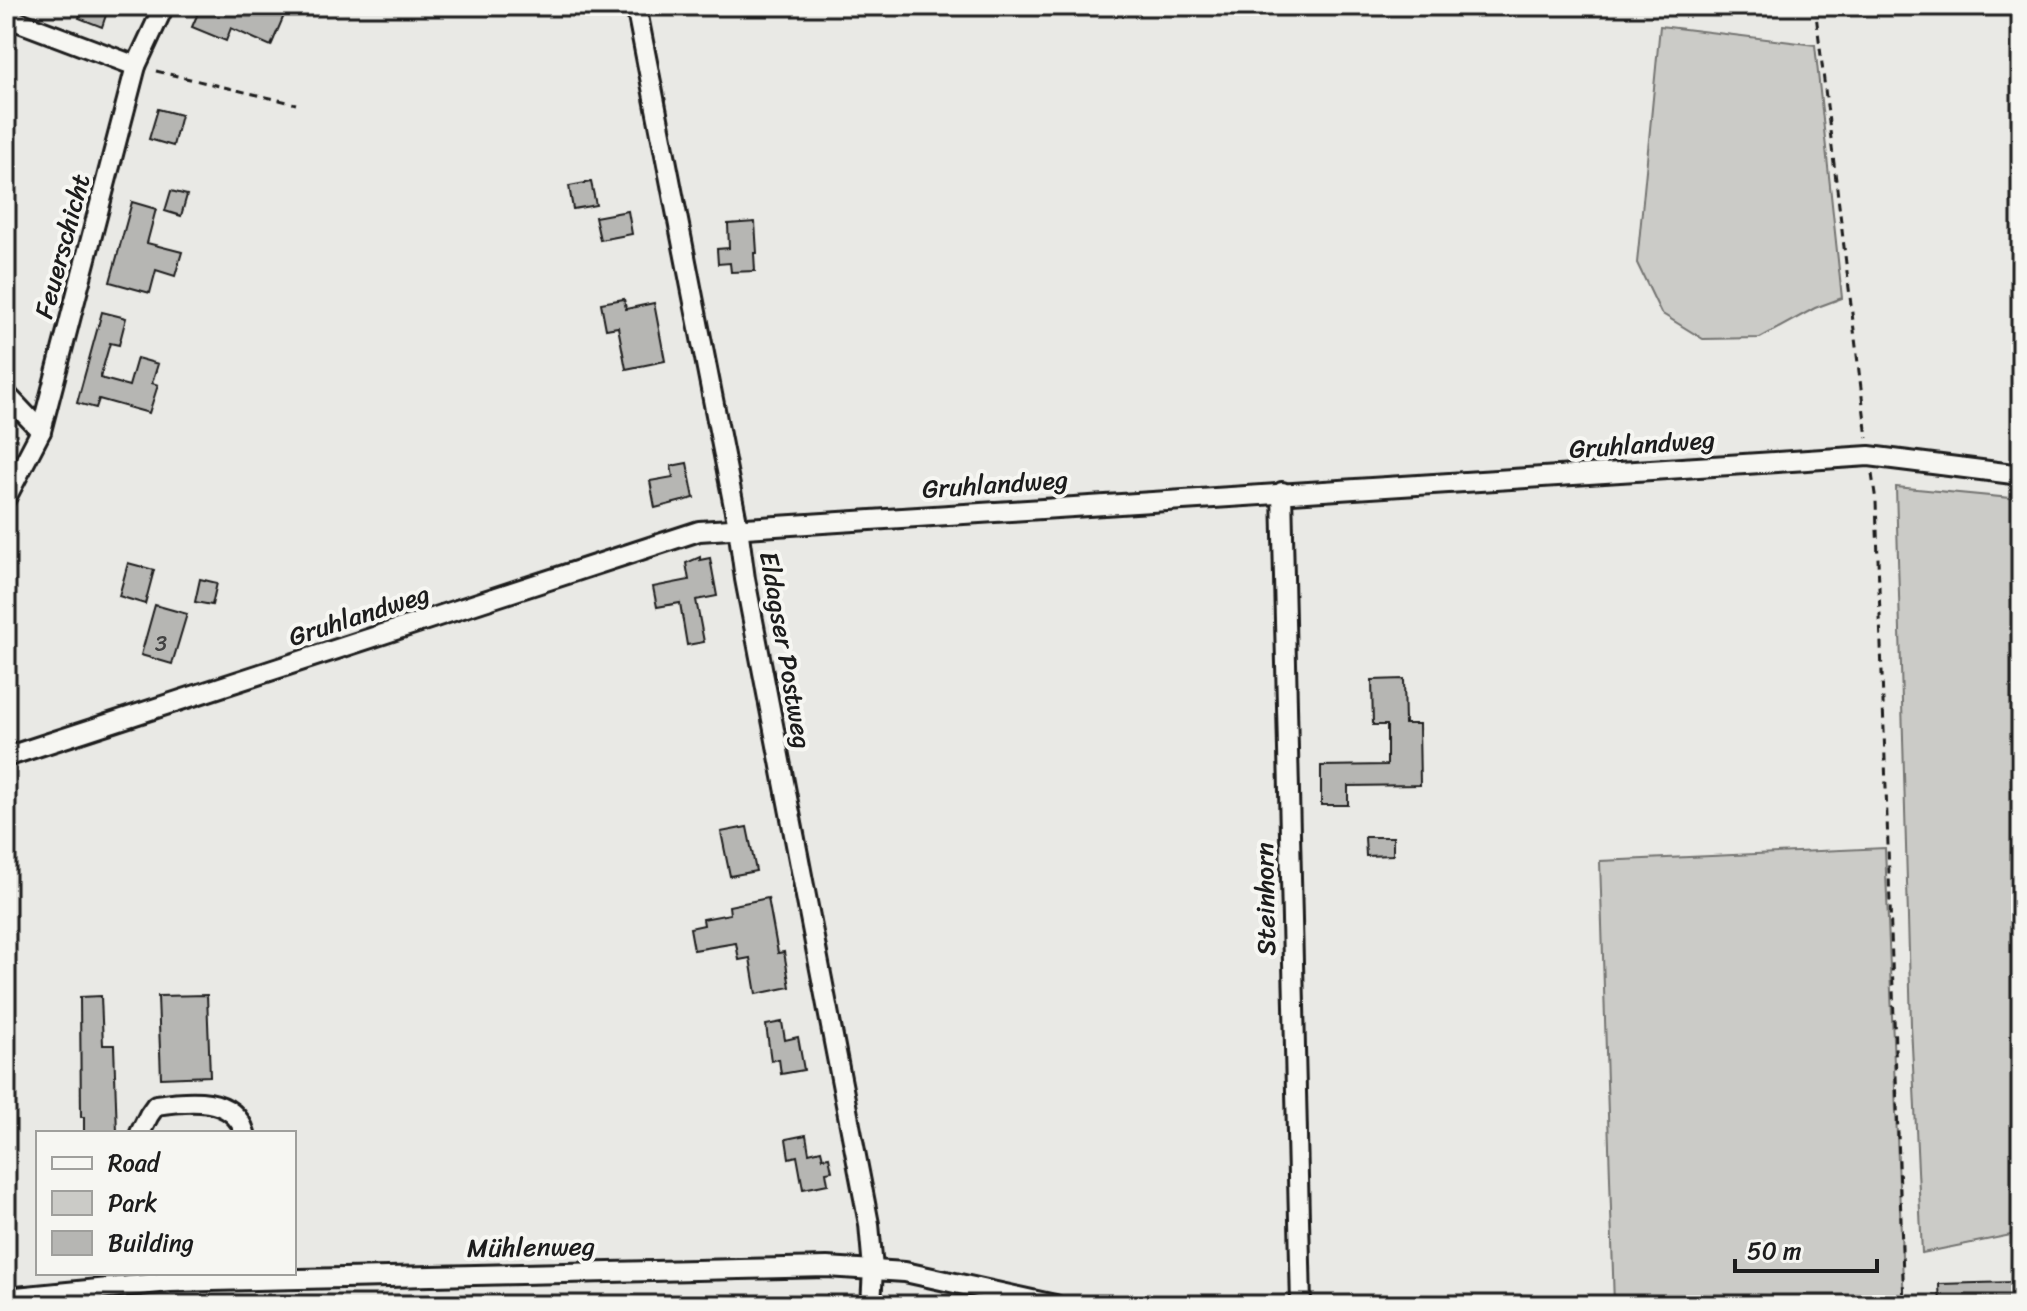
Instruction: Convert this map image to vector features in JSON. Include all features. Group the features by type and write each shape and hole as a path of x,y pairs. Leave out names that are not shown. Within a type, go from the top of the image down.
{"street":[{"name":"Feuerschicht","path":"6,498 41,431 136,66 164,6"},
{"name":"Eldagser Postweg","path":"636,6 869,1224 873,1269 871,1305"},
{"path":"6,17 136,66"},
{"path":"6,394 41,431"},
{"name":"Gruhlandweg","path":"6,757 699,531 1869,456 2021,475"},
{"name":"Steinhorn","path":"1282,492 1301,1305"},
{"path":"141,1131 156,1105 175,1102 213,1103 231,1110 241,1120 244,1131"},
{"name":"Mühlenweg","path":"6,1298 112,1280 170,1282 251,1276 827,1267 905,1272 1055,1305"}],"path":[{"path":"1815,6 1876,501 1904,1305"},
{"path":"136,66 296,104"}],"green space":[{"path":"1660,26 1815,45 1842,298 1815,308 1760,338 1703,339 1661,313 1637,263"},
{"path":"1896,487 2021,499 2021,1233 1922,1253 1911,1025"},
{"path":"1885,848 1904,1305 1614,1305 1600,861"}],"building":[{"path":"83,6 109,6 102,27 79,18"},
{"path":"201,6 288,6 271,46 231,28 226,41 192,27"},
{"path":"158,109 181,115 173,146 149,139"},
{"path":"591,182 596,205 573,209 569,186"},
{"path":"171,191 187,195 181,216 165,211"},
{"path":"132,202 156,209 147,243 182,252 175,276 156,270 150,293 110,282"},
{"path":"628,211 632,234 600,240 595,217"},
{"path":"755,222 755,271 731,272 730,263 718,264 717,249 729,248 728,224"},
{"path":"624,299 626,309 654,303 665,361 626,369 618,327 606,329 601,303"},
{"path":"102,312 126,318 119,345 110,343 100,378 129,386 137,358 158,364 152,383 158,385 149,413 99,399 96,408 77,403"},
{"path":"687,463 694,498 655,508 650,481 673,477 671,466"},
{"path":"700,557 700,560 710,558 717,596 696,600 704,642 687,645 680,603 657,607 653,587 689,580 686,563"},
{"path":"128,563 154,570 145,604 119,596"},
{"path":"200,579 217,583 212,605 195,602"},
{"path":"155,605 187,614 172,664 141,655"},
{"path":"1404,679 1405,724 1419,724 1420,785 1348,786 1348,805 1321,805 1321,766 1387,765 1387,725 1373,725 1372,680"},
{"path":"747,827 756,871 730,876 721,832"},
{"path":"1365,837 1393,837 1393,855 1366,856"},
{"path":"768,898 778,953 784,952 790,987 756,994 750,958 739,960 736,943 694,950 690,928 704,925 703,919 730,914 729,906"},
{"path":"207,995 210,1076 161,1078 158,996"},
{"path":"101,996 103,1045 114,1045 117,1131 84,1131 84,1117 81,1117 80,997"},
{"path":"782,1022 785,1040 798,1037 804,1070 781,1074 779,1059 771,1061 766,1025"},
{"path":"806,1135 809,1153 821,1150 823,1158 829,1157 832,1171 826,1172 828,1184 803,1189 797,1156 789,1158 786,1139"},
{"path":"2014,1282 2015,1305 1940,1305 1939,1284"}]}
